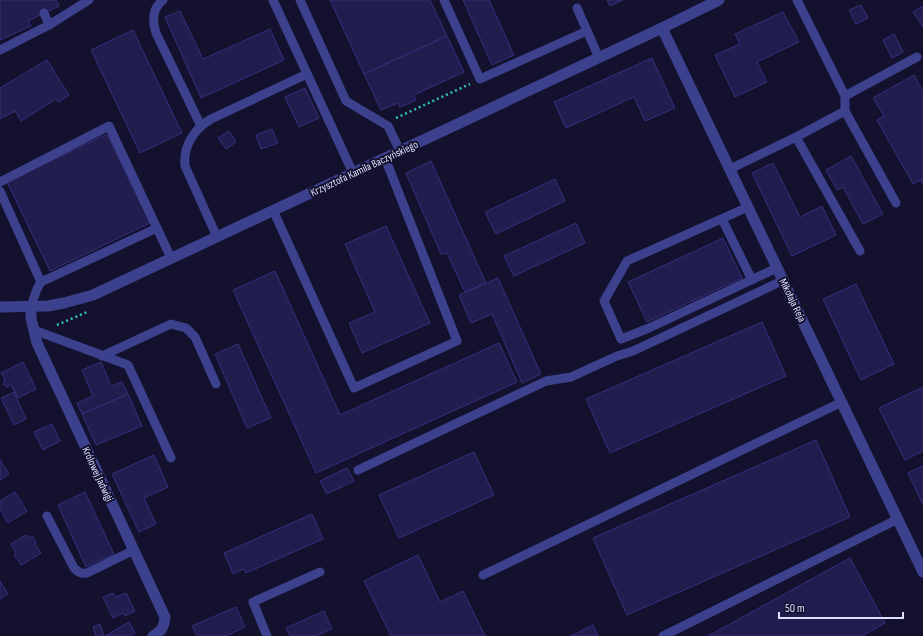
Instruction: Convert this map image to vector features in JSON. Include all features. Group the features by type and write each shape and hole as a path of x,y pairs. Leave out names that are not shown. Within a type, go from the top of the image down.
{"street":[{"name":"Krzysztofa Kamila Baczyńskiego","path":"0,307 48,306 93,295 599,58 719,0"},
{"name":"Mikołaja Reja","path":"662,28 923,572"},
{"name":"Królowej Jadwigi","path":"31,306 31,318 37,343 165,618 164,626 160,632 153,636"}],"lane":[{"path":"0,50 49,25 89,0"},
{"path":"164,0 157,5 154,11 153,17 156,33 201,126"},
{"path":"273,0 353,173"},
{"path":"300,0 346,101 385,123 388,126 400,151"},
{"path":"444,0 480,79 587,30"},
{"path":"797,0 845,96 845,111 896,203"},
{"path":"577,8 599,58"},
{"path":"44,13 49,25"},
{"path":"845,96 917,57"},
{"path":"217,237 185,166 184,158 188,143 201,126 211,119 307,74"},
{"path":"730,169 845,111"},
{"path":"0,182 109,126 171,258"},
{"path":"796,137 860,251"},
{"path":"273,210 354,388 458,341 385,158"},
{"path":"0,190 41,282"},
{"path":"748,207 627,261 604,301 621,339 649,328 777,268"},
{"path":"722,218 752,280"},
{"path":"31,306 41,282 157,228"},
{"path":"358,470 546,381 571,377 617,356 633,351 784,280"},
{"path":"102,356 171,324 186,328 195,337 216,384"},
{"path":"34,330 128,365 170,458"},
{"path":"483,575 842,402"},
{"path":"47,516 74,568 82,574 134,550"},
{"path":"662,636 898,519"},
{"path":"267,636 253,602 320,572"}],"path":[{"path":"385,123 480,79"}],"building":[{"path":"0,0 56,0 59,6 28,21 31,26 0,40"},
{"path":"330,0 430,0 447,36 364,74"},
{"path":"463,0 489,0 514,55 492,65"},
{"path":"607,0 623,0 610,6"},
{"path":"861,5 868,18 856,24 849,10"},
{"path":"923,6 923,27 913,12"},
{"path":"180,11 203,59 270,29 284,60 201,98 165,17"},
{"path":"783,12 799,42 757,62 767,82 735,97 715,55 740,44 735,34"},
{"path":"133,30 182,133 140,153 91,50"},
{"path":"894,34 903,52 892,58 883,40"},
{"path":"447,36 464,72 414,95 416,100 400,107 398,103 381,110 364,74"},
{"path":"652,58 675,108 645,121 634,97 566,128 554,102"},
{"path":"47,60 69,95 58,102 56,99 21,121 15,111 0,119 0,88"},
{"path":"914,75 923,92 923,185 921,180 913,184 877,120 884,116 873,98"},
{"path":"305,88 319,118 299,127 285,97"},
{"path":"272,129 278,143 261,149 256,135"},
{"path":"229,131 236,142 226,149 218,138"},
{"path":"107,134 150,223 50,271 7,182"},
{"path":"851,156 883,214 863,224 843,187 837,190 826,170"},
{"path":"431,161 486,283 465,292 447,253 441,254 406,173"},
{"path":"773,163 800,217 822,206 836,235 792,256 752,173"},
{"path":"555,179 565,201 496,234 485,212"},
{"path":"576,223 585,243 514,276 504,256"},
{"path":"386,226 430,323 362,353 349,323 375,312 345,244"},
{"path":"723,238 742,278 647,322 628,282"},
{"path":"275,271 340,415 499,343 517,382 316,473 233,290"},
{"path":"498,278 541,374 522,383 492,314 471,323 459,295"},
{"path":"856,284 894,364 861,380 823,299"},
{"path":"762,322 786,376 610,453 586,399"},
{"path":"238,344 271,418 247,428 215,354"},
{"path":"23,362 36,389 18,398 11,385 7,387 4,385 5,380 1,373"},
{"path":"101,362 111,386 122,382 128,394 82,414 77,403 93,396 82,370"},
{"path":"923,387 923,451 905,460 879,408"},
{"path":"14,392 26,419 14,425 1,398"},
{"path":"128,394 142,426 96,445 82,414"},
{"path":"52,424 60,441 43,450 34,432"},
{"path":"816,440 850,517 627,615 593,538"},
{"path":"474,452 494,495 399,538 379,495"},
{"path":"154,455 168,487 144,498 156,524 139,532 112,474"},
{"path":"0,460 9,474 0,480"},
{"path":"923,466 923,505 908,473"},
{"path":"347,468 354,481 327,494 320,481"},
{"path":"15,492 27,511 8,523 0,509 0,501"},
{"path":"85,492 114,554 86,567 58,505"},
{"path":"312,514 323,539 246,573 244,569 233,574 224,553"},
{"path":"26,535 28,538 32,536 41,553 21,565 14,555 16,553 11,544"},
{"path":"418,555 440,602 463,591 485,636 391,636 364,581"},
{"path":"850,558 885,623 862,636 708,636"},
{"path":"0,581 8,594 0,599"},
{"path":"113,593 116,597 126,593 135,611 125,616 123,613 113,618 103,597"},
{"path":"236,607 245,627 226,636 197,636 192,626"},
{"path":"324,611 332,629 315,636 290,636 286,628"},
{"path":"129,622 135,633 131,636 105,636"},
{"path":"100,624 104,636 96,636 93,627"},
{"path":"593,625 598,636 571,636"}]}
